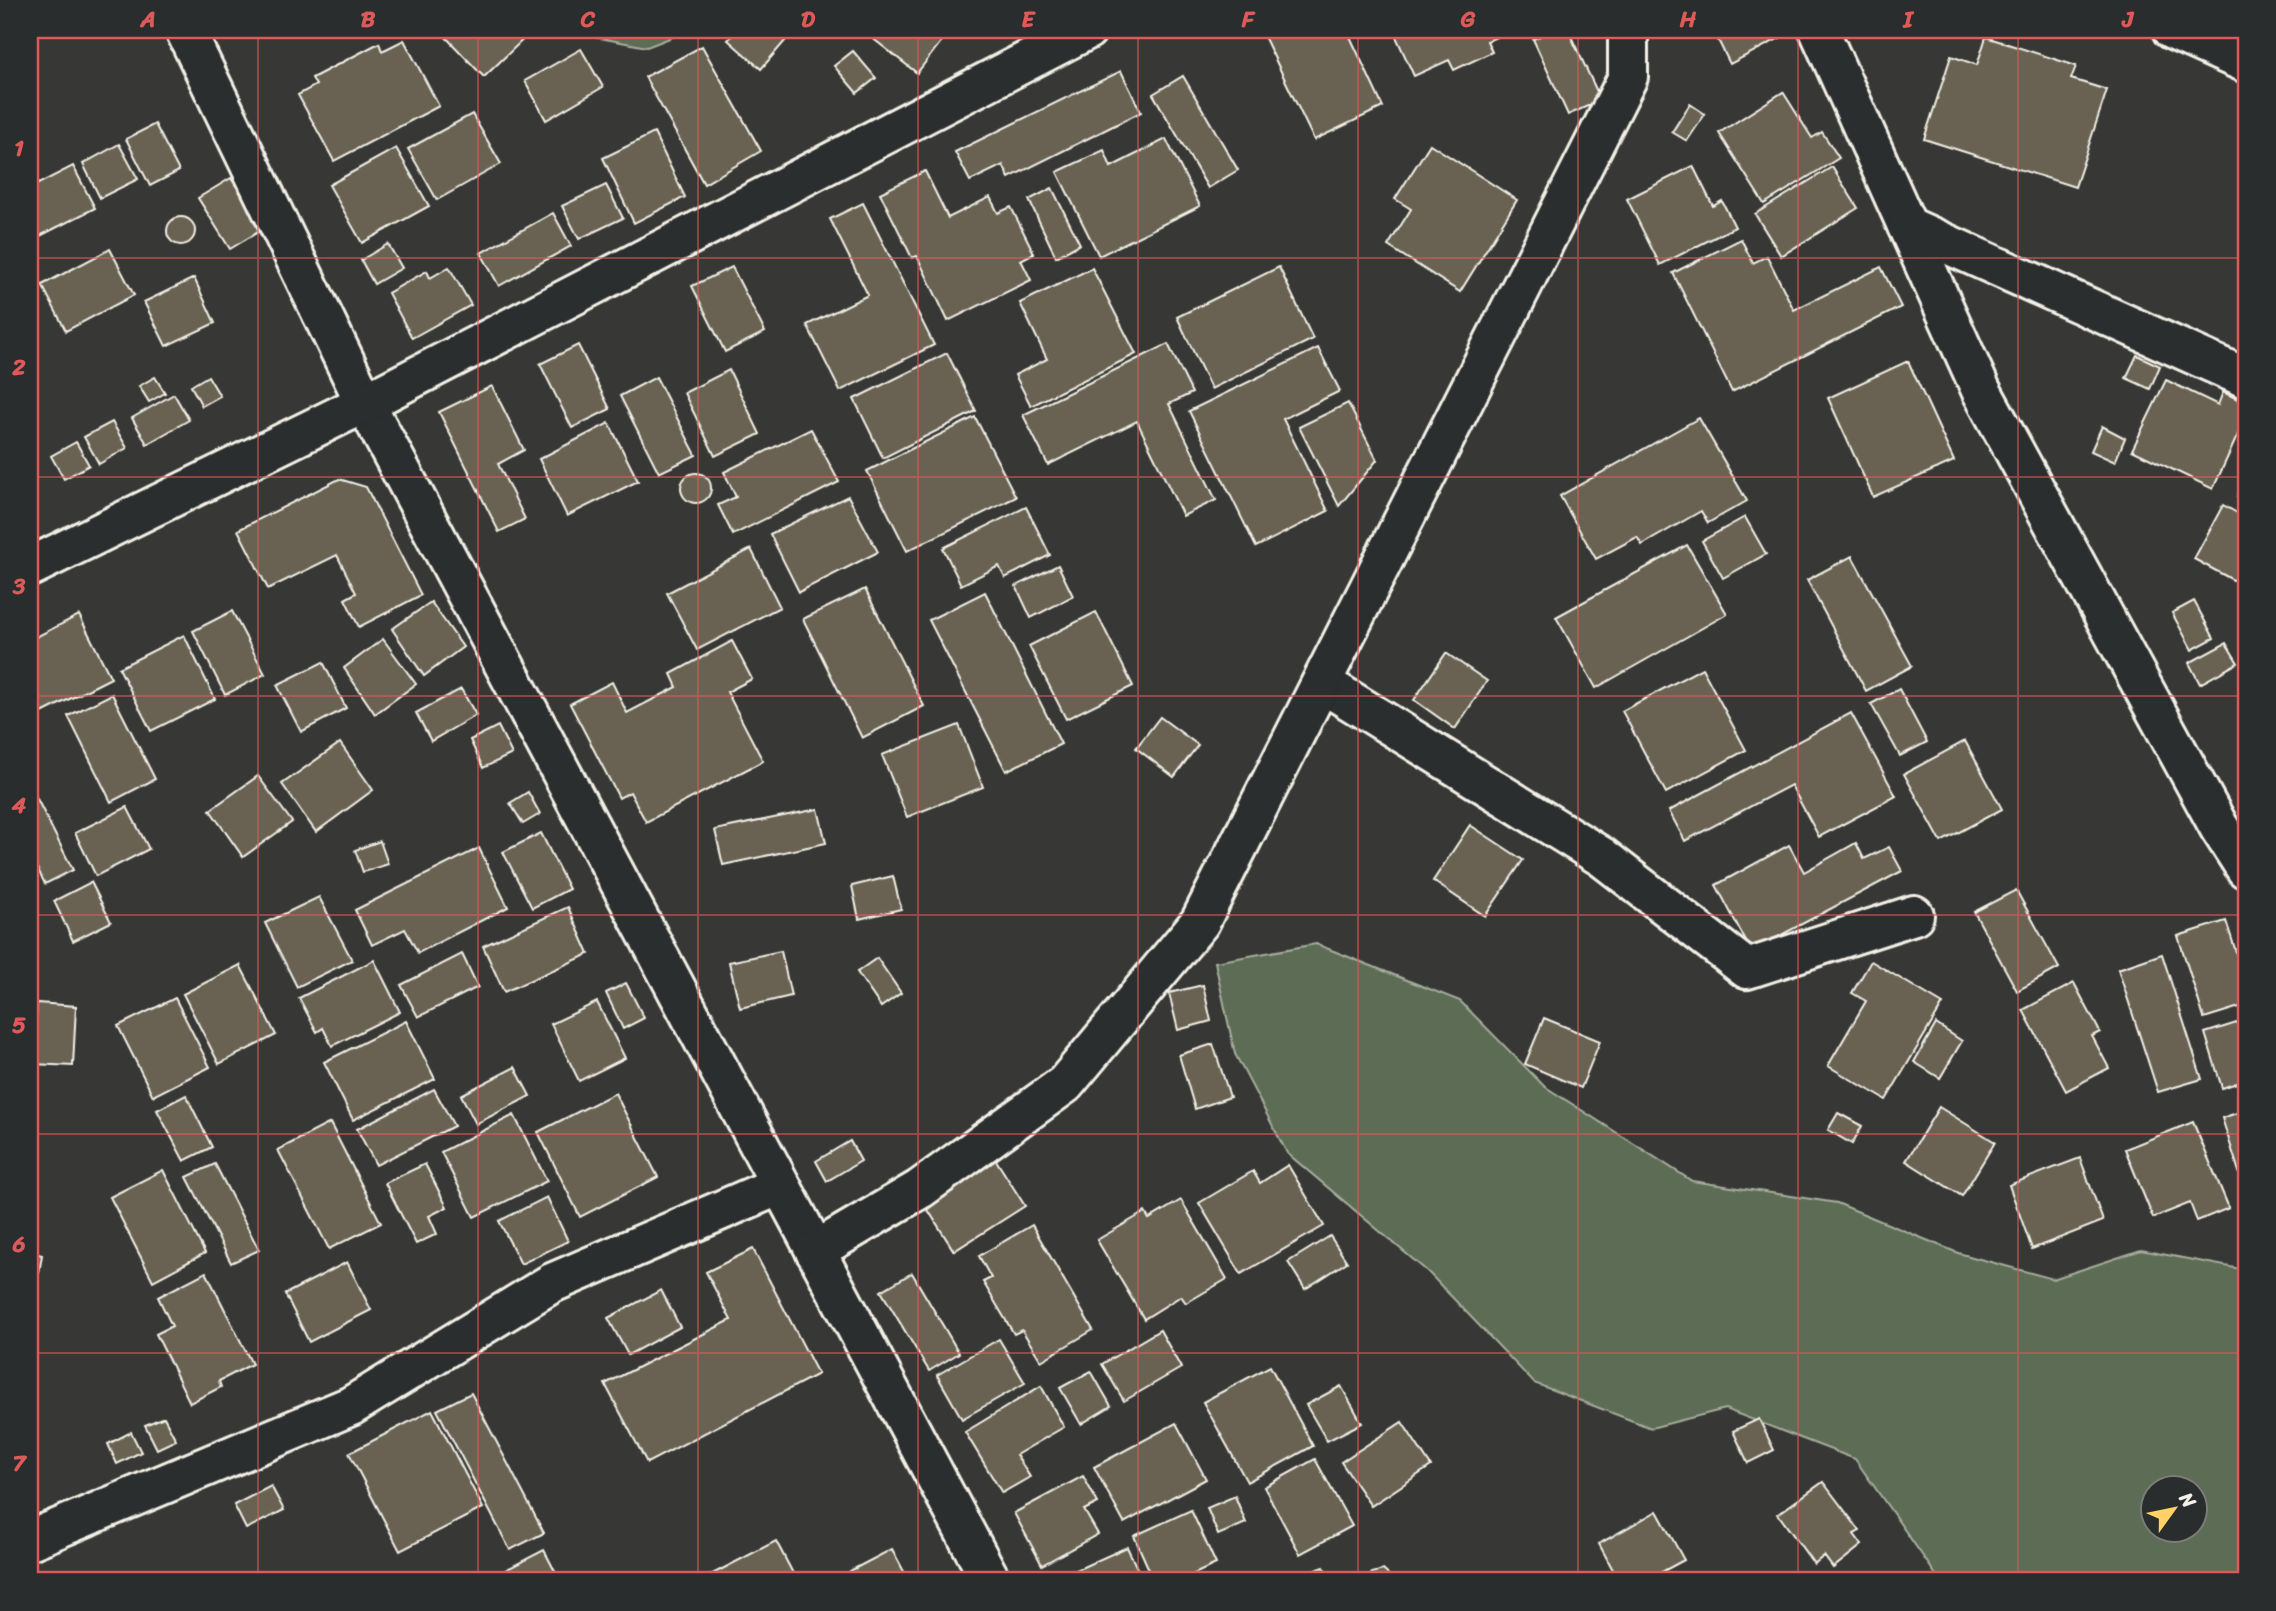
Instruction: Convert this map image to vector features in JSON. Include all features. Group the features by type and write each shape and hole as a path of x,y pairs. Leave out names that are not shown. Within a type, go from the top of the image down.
{"street":[{"path":"186,30 365,403 991,1581"},
{"path":"30,567 365,403 1087,30"},
{"path":"815,1251 920,1189 1065,1084 1200,922 1628,77 1628,30"},
{"path":"1819,30 1981,390 2219,827 2246,869"},
{"path":"2172,30 2246,63"},
{"path":"1907,226 2246,378"},
{"path":"1322,683 1602,857 1747,969 1914,915"},
{"path":"30,1540 351,1406 551,1283 780,1185"}],"green space":[{"path":"578,30 690,30 647,47 584,35"},
{"path":"1316,944 1460,1001 1544,1086 1692,1181 1837,1203 1958,1253 2053,1279 2141,1250 2246,1270 2246,1581 1946,1581 1936,1575 1855,1459 1725,1409 1651,1428 1534,1383 1428,1272 1287,1153 1235,1054 1215,962"}],"building":[{"path":"439,30 533,30 484,77"},
{"path":"737,30 788,30 792,33 761,69 728,40"},
{"path":"862,30 934,30 944,38 917,73"},
{"path":"1261,30 1347,30 1383,107 1314,140"},
{"path":"1393,30 1496,30 1499,36 1487,41 1492,52 1454,70 1449,60 1414,76"},
{"path":"1554,30 1568,30 1601,100 1568,115 1533,39"},
{"path":"1713,30 1780,30 1784,36 1730,64"},
{"path":"1986,37 2076,66 2071,79 2107,90 2075,187 1924,139 1951,56 1977,65"},
{"path":"404,40 439,106 334,161 298,95 316,85 312,78 379,43 382,51"},
{"path":"702,46 761,151 704,184 645,77"},
{"path":"581,49 603,87 546,120 525,81"},
{"path":"853,51 876,78 857,93 834,66"},
{"path":"1121,71 1141,112 1009,178 1003,165 970,181 955,152"},
{"path":"1183,76 1238,170 1208,188 1153,94"},
{"path":"1783,92 1812,138 1822,132 1839,158 1764,204 1719,133"},
{"path":"1690,104 1705,114 1687,141 1672,132"},
{"path":"472,114 501,164 437,200 408,149"},
{"path":"155,124 179,171 150,186 126,139"},
{"path":"654,133 685,197 634,223 603,158"},
{"path":"1166,139 1200,206 1099,256 1057,172 1104,150 1111,167"},
{"path":"119,144 138,179 100,198 83,164"},
{"path":"1430,144 1517,200 1460,292 1388,246 1411,209 1395,199"},
{"path":"396,148 429,206 362,243 329,185"},
{"path":"73,166 95,208 30,241 30,188"},
{"path":"1693,166 1713,206 1722,201 1735,227 1660,265 1627,199"},
{"path":"1832,167 1858,208 1781,256 1755,214"},
{"path":"925,171 948,218 990,197 998,213 1011,207 1034,253 1021,260 1031,280 948,321 917,256 912,258 880,193"},
{"path":"231,178 263,229 230,249 198,198"},
{"path":"606,185 623,218 579,239 562,206"},
{"path":"1052,188 1080,244 1056,257 1029,200"},
{"path":"863,203 934,345 840,391 807,325 868,295 830,219"},
{"path":"553,213 571,246 499,286 481,253"},
{"path":"181,217 191,221 195,231 191,241 181,245 171,241 167,231 171,221"},
{"path":"1741,239 1753,263 1767,256 1794,310 1881,267 1901,307 1732,392 1673,273"},
{"path":"388,244 402,268 374,284 361,260"},
{"path":"110,249 134,295 66,331 42,285"},
{"path":"449,267 471,305 412,338 388,293 427,271 430,278"},
{"path":"732,267 765,332 725,352 692,286"},
{"path":"1279,267 1313,339 1211,389 1177,317"},
{"path":"1092,268 1136,354 1031,406 1015,375 1047,359 1020,303"},
{"path":"194,278 215,323 166,346 144,302"},
{"path":"30,326 36,339 30,343"},
{"path":"1168,344 1192,393 1169,404 1216,500 1183,516 1137,421 1048,465 1023,415"},
{"path":"578,345 610,409 572,428 540,364"},
{"path":"1318,348 1340,391 1283,419 1328,511 1256,547 1189,411"},
{"path":"947,353 976,411 883,458 854,399"},
{"path":"2137,355 2160,366 2150,389 2126,378"},
{"path":"1908,361 1954,461 1873,497 1828,398"},
{"path":"729,370 760,434 715,456 684,393"},
{"path":"208,376 220,396 202,406 191,386"},
{"path":"155,377 165,393 149,402 139,386"},
{"path":"656,377 696,455 659,473 620,396"},
{"path":"2166,380 2218,405 2223,392 2246,403 2246,417 2213,489 2132,450"},
{"path":"492,386 524,450 498,464 525,519 499,532 439,412"},
{"path":"174,394 189,420 147,444 132,418"},
{"path":"1348,403 1377,460 1339,506 1299,427"},
{"path":"975,417 1016,497 907,551 867,471"},
{"path":"1699,418 1747,501 1708,523 1701,511 1642,545 1637,537 1596,559 1560,496"},
{"path":"112,422 127,448 99,464 84,437"},
{"path":"609,423 638,481 567,516 539,459"},
{"path":"2102,426 2125,438 2115,462 2091,451"},
{"path":"811,429 839,482 733,535 718,505 736,497 724,472"},
{"path":"76,442 89,465 64,479 51,456"},
{"path":"696,473 702,474 710,482 710,494 702,502 696,503 690,502 682,494 681,488 682,482 690,474"},
{"path":"2246,476 2246,501 2237,496"},
{"path":"339,479 366,487 421,595 359,627 345,599 356,593 337,555 268,589 238,530"},
{"path":"848,496 878,552 799,592 770,534"},
{"path":"2223,505 2246,518 2246,587 2194,559"},
{"path":"1026,507 1050,555 1005,578 999,566 961,585 943,548"},
{"path":"1745,517 1766,554 1723,578 1702,541"},
{"path":"1687,545 1727,614 1596,688 1556,617"},
{"path":"751,549 780,607 697,650 667,593"},
{"path":"1852,556 1912,666 1866,691 1807,580"},
{"path":"1058,565 1073,596 1031,618 1016,586"},
{"path":"865,589 924,706 862,738 803,619"},
{"path":"985,592 1061,744 1006,771 929,620"},
{"path":"2194,601 2214,638 2192,650 2172,613"},
{"path":"431,602 463,647 424,676 392,629"},
{"path":"232,611 265,674 225,695 193,631"},
{"path":"1096,612 1133,686 1066,719 1029,646"},
{"path":"79,615 111,678 30,719 30,640"},
{"path":"184,635 215,699 151,731 119,668"},
{"path":"383,639 416,684 375,714 344,668"},
{"path":"732,641 752,679 727,692 763,761 646,822 630,792 619,798 570,704 612,682 627,713 677,687 671,674"},
{"path":"2226,643 2238,663 2200,684 2189,663"},
{"path":"1446,653 1487,681 1455,729 1414,700"},
{"path":"323,662 346,708 301,732 277,685"},
{"path":"1702,668 1746,750 1666,793 1622,711"},
{"path":"461,689 476,715 431,741 416,713"},
{"path":"1899,689 1927,742 1900,756 1871,704"},
{"path":"112,694 155,779 111,802 68,716"},
{"path":"1851,713 1896,796 1819,837 1791,785 1685,841 1669,811"},
{"path":"1160,717 1198,745 1174,777 1136,748"},
{"path":"959,725 983,787 907,817 882,755"},
{"path":"498,726 512,754 483,768 470,740"},
{"path":"1965,741 2002,809 1941,842 1904,774"},
{"path":"340,743 373,790 316,832 282,784"},
{"path":"258,776 292,822 243,857 210,810"},
{"path":"30,785 73,870 45,884 30,854"},
{"path":"528,792 540,814 523,824 510,803"},
{"path":"127,807 149,849 96,876 75,833"},
{"path":"818,809 826,843 723,865 715,830"},
{"path":"1470,825 1523,860 1485,916 1433,881"},
{"path":"541,833 569,889 532,908 503,852"},
{"path":"380,841 388,864 363,872 355,850"},
{"path":"1856,843 1864,859 1889,847 1902,871 1751,951 1716,885 1789,845 1804,872"},
{"path":"479,848 508,907 418,953 405,929 372,945 355,910"},
{"path":"893,876 901,909 859,919 852,886"},
{"path":"91,882 111,922 73,941 54,901"},
{"path":"2016,890 2059,968 2017,991 1974,912"},
{"path":"319,897 352,960 297,987 265,923"},
{"path":"568,907 589,954 504,992 483,946"},
{"path":"2226,921 2246,983 2246,1005 2204,1018 2178,936"},
{"path":"781,951 791,996 740,1008 729,962"},
{"path":"462,954 478,987 418,1017 401,985"},
{"path":"2162,954 2202,1079 2158,1092 2118,969"},
{"path":"877,958 901,993 881,1007 857,972"},
{"path":"374,960 400,1012 332,1046 323,1028 317,1032 299,998"},
{"path":"1871,961 1943,1004 1886,1100 1828,1066 1866,1001 1852,993"},
{"path":"240,965 276,1035 219,1064 183,994"},
{"path":"626,983 644,1018 623,1029 606,993"},
{"path":"2074,983 2100,1032 2092,1036 2109,1068 2066,1091 2023,1010"},
{"path":"1203,985 1211,1021 1178,1030 1169,993"},
{"path":"175,998 210,1067 153,1096 118,1026"},
{"path":"597,1002 625,1058 579,1081 551,1024"},
{"path":"37,1003 76,1006 73,1066 33,1064"},
{"path":"1544,1018 1600,1041 1581,1088 1525,1064"},
{"path":"2246,1020 2246,1080 2222,1088 2205,1033"},
{"path":"406,1021 435,1079 353,1120 324,1062"},
{"path":"1936,1024 1962,1041 1940,1078 1914,1062"},
{"path":"1213,1044 1230,1097 1195,1109 1179,1055"},
{"path":"515,1067 530,1096 476,1124 461,1095"},
{"path":"434,1089 454,1126 376,1165 357,1129"},
{"path":"615,1093 658,1177 580,1217 538,1132"},
{"path":"186,1095 212,1147 184,1161 157,1110"},
{"path":"1939,1107 1995,1142 1962,1196 1906,1161"},
{"path":"2246,1110 2246,1194 2222,1118"},
{"path":"1838,1113 1862,1126 1852,1144 1828,1130"},
{"path":"514,1115 547,1181 474,1217 441,1152"},
{"path":"2193,1122 2229,1208 2197,1221 2190,1203 2153,1218 2125,1149"},
{"path":"330,1123 381,1223 329,1249 278,1150"},
{"path":"850,1141 861,1161 827,1181 816,1161"},
{"path":"994,1157 1025,1206 954,1251 923,1202"},
{"path":"2080,1158 2103,1221 2032,1249 2009,1185"},
{"path":"215,1164 259,1250 231,1263 187,1177"},
{"path":"425,1164 447,1207 429,1216 437,1234 416,1244 385,1183"},
{"path":"1288,1165 1324,1226 1241,1274 1199,1203 1253,1171 1260,1183"},
{"path":"163,1170 205,1253 153,1281 110,1197"},
{"path":"547,1197 568,1241 521,1264 499,1221"},
{"path":"1181,1200 1227,1279 1186,1303 1181,1296 1144,1319 1097,1240 1145,1212 1149,1219"},
{"path":"1032,1225 1093,1330 1041,1361 1022,1330 1014,1334 983,1282 991,1278 979,1256"},
{"path":"1330,1236 1347,1262 1305,1289 1288,1262"},
{"path":"753,1249 818,1374 647,1463 605,1384 731,1320 706,1272"},
{"path":"30,1252 42,1255 39,1273 30,1272"},
{"path":"347,1262 371,1310 309,1342 285,1294"},
{"path":"206,1272 252,1364 219,1381 221,1387 190,1403 156,1334 172,1326 158,1297"},
{"path":"912,1273 959,1353 929,1371 881,1291"},
{"path":"661,1290 680,1327 628,1355 608,1318"},
{"path":"1160,1330 1181,1368 1124,1401 1102,1364"},
{"path":"999,1339 1025,1383 962,1419 937,1375"},
{"path":"1270,1366 1313,1446 1247,1482 1203,1402"},
{"path":"1091,1371 1111,1406 1081,1424 1060,1388"},
{"path":"1041,1386 1064,1427 1016,1455 1030,1477 1002,1493 965,1432"},
{"path":"1341,1386 1362,1423 1327,1441 1306,1405"},
{"path":"471,1393 544,1533 510,1550 437,1410"},
{"path":"432,1410 483,1508 400,1551 349,1453"},
{"path":"164,1417 176,1440 157,1449 145,1425"},
{"path":"1759,1419 1774,1450 1748,1463 1733,1431"},
{"path":"1402,1422 1431,1466 1371,1506 1341,1462"},
{"path":"1176,1423 1206,1479 1124,1523 1094,1467"},
{"path":"131,1432 141,1452 117,1464 108,1444"},
{"path":"1315,1459 1352,1526 1300,1554 1264,1487"},
{"path":"1083,1476 1098,1503 1084,1510 1098,1534 1042,1565 1014,1513"},
{"path":"1823,1482 1860,1531 1854,1534 1862,1545 1833,1568 1824,1556 1814,1564 1778,1514"},
{"path":"271,1486 284,1510 246,1529 234,1505"},
{"path":"1235,1496 1246,1523 1218,1535 1207,1508"},
{"path":"1191,1510 1216,1564 1179,1581 1154,1581 1134,1536"},
{"path":"1657,1511 1684,1560 1645,1581 1619,1581 1599,1544"},
{"path":"776,1541 797,1581 699,1581"},
{"path":"1127,1547 1143,1581 1052,1581"},
{"path":"892,1549 909,1581 855,1581 850,1571"},
{"path":"544,1550 560,1581 489,1581 488,1579"},
{"path":"1324,1567 1329,1581 1285,1581"},
{"path":"1383,1570 1393,1581 1366,1581 1372,1573"}]}
